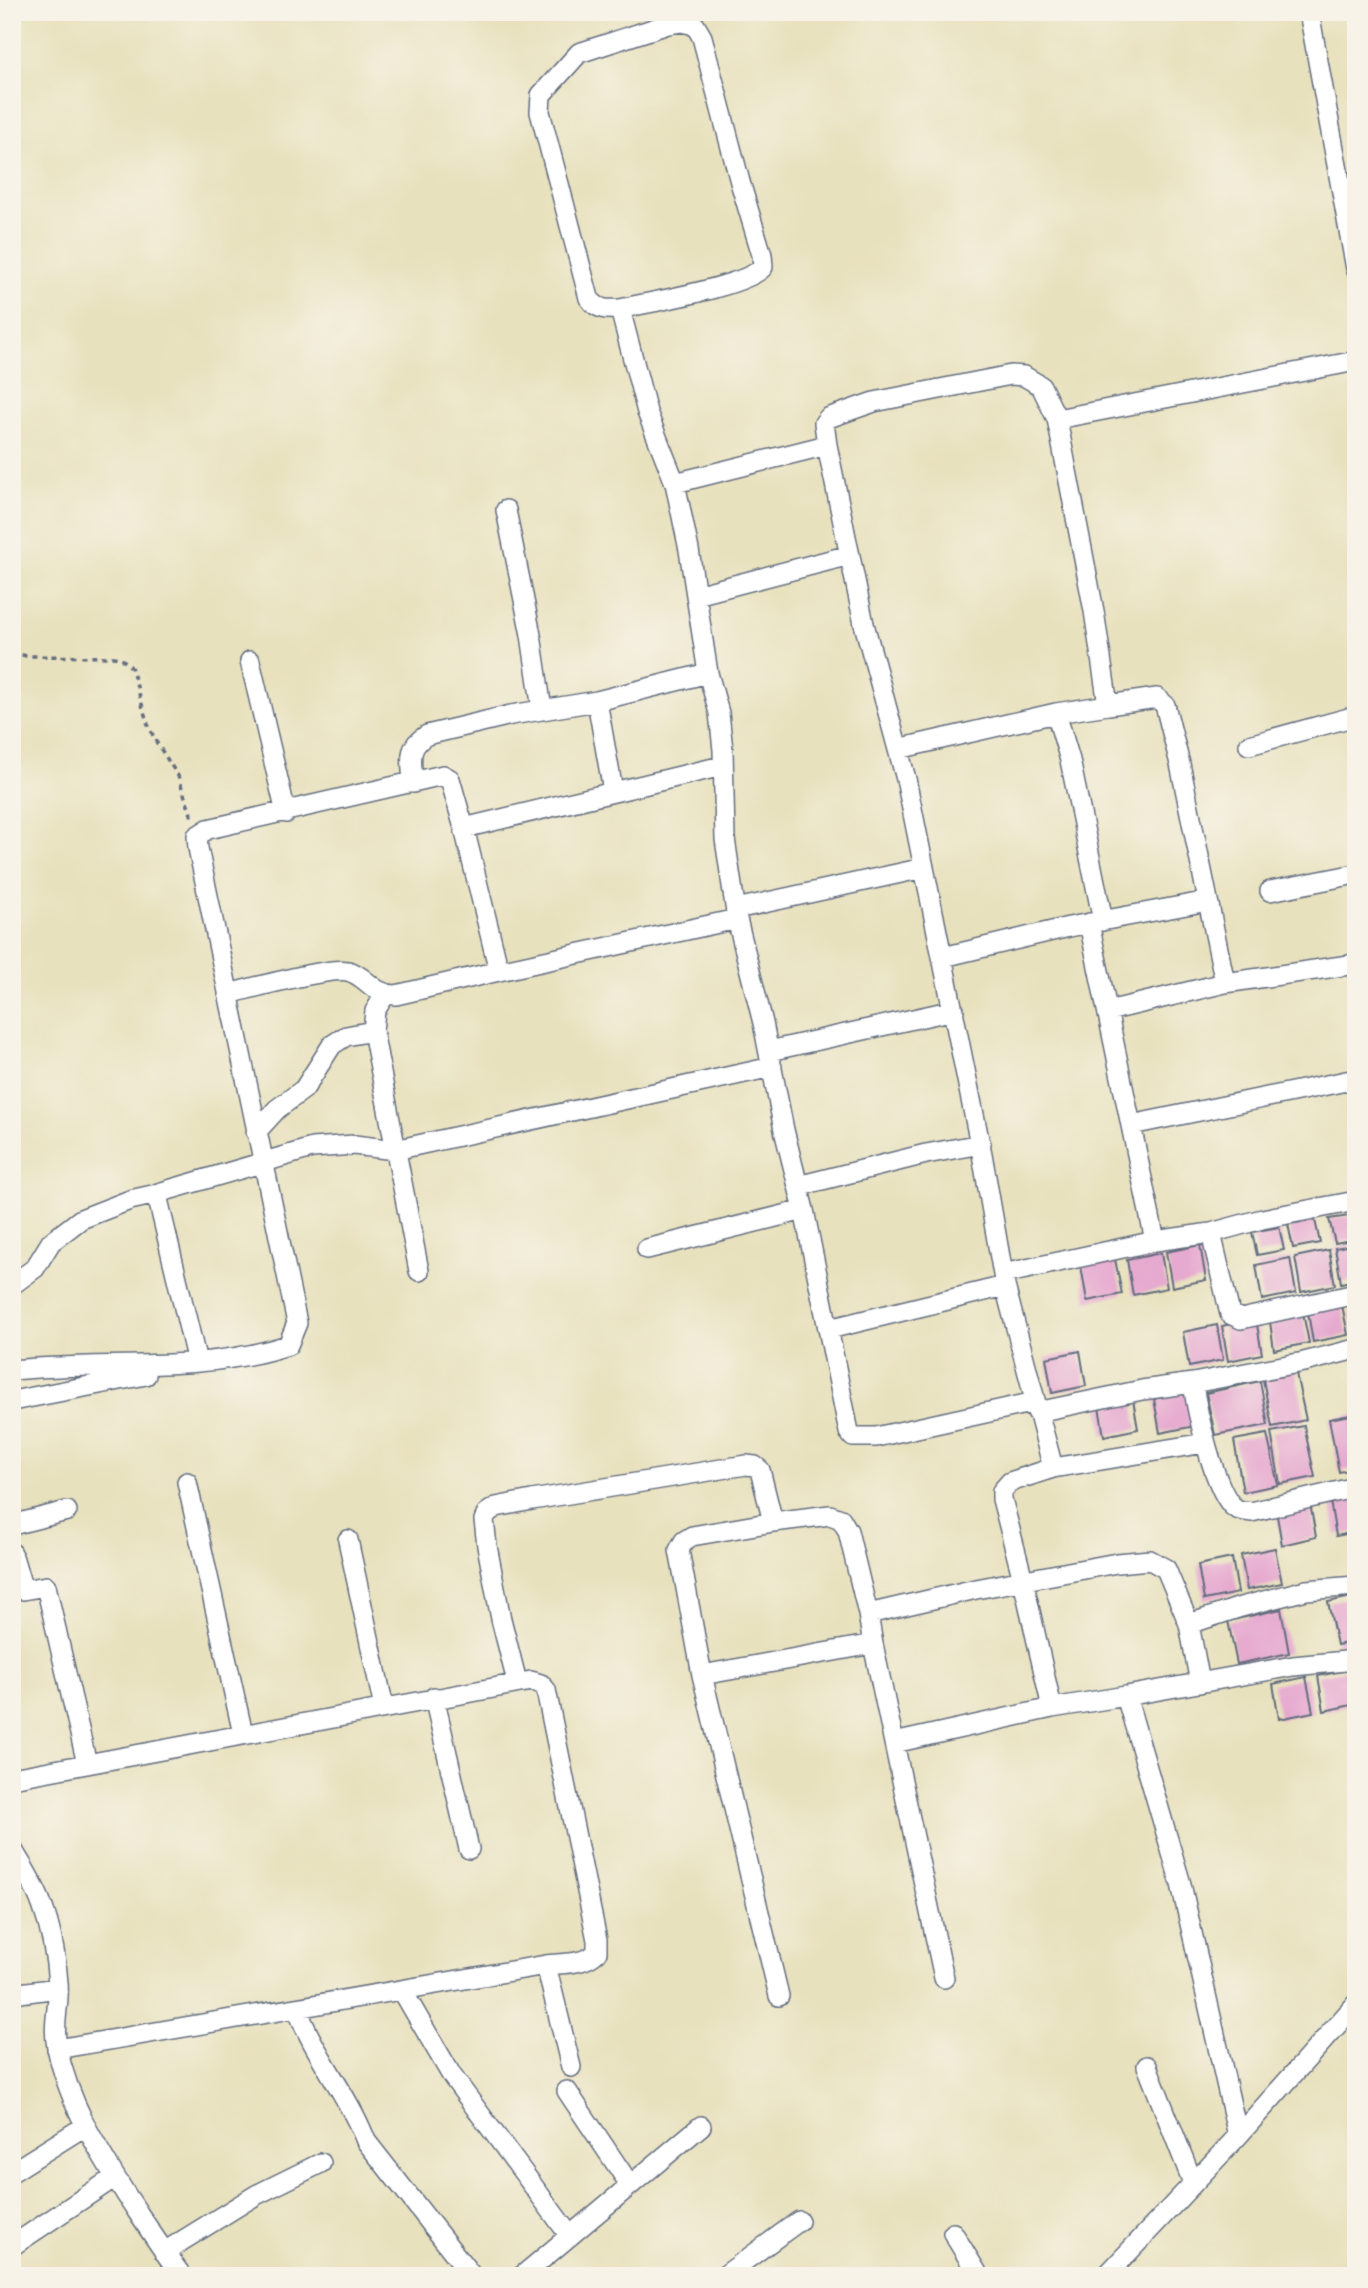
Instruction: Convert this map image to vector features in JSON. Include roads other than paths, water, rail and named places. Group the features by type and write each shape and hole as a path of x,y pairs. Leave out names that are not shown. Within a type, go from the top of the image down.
{"street":[{"path":"1309,12 1356,269"},
{"path":"681,22 695,25 702,37 763,267 757,274 729,285 620,309 601,309 590,298 540,112 541,95 579,53 668,24 681,22"},
{"path":"620,309 648,412 675,483 708,673 719,713 723,750 725,839 736,914 804,1210 849,1432 853,1437 876,1437 1304,1362 1356,1349"},
{"path":"1058,419 1356,361"},
{"path":"1053,1468 1004,1280 981,1144 925,867 898,749 864,624 824,423 834,414 873,402 1010,375 1024,376 1041,386 1058,419 1094,611 1108,705"},
{"path":"675,483 827,446"},
{"path":"506,510 531,635 542,710"},
{"path":"696,595 850,555"},
{"path":"250,661 286,813"},
{"path":"413,783 411,752 416,741 426,734 597,701 708,673"},
{"path":"898,749 1056,713 1157,698 1165,705 1180,764 1225,983"},
{"path":"597,701 613,792"},
{"path":"1056,713 1070,760 1108,1011 1155,1241"},
{"path":"1249,745 1356,716"},
{"path":"464,828 722,766"},
{"path":"12,1370 197,1362 270,1351 288,1345 298,1323 256,1132 197,836 208,829 443,775 450,779 464,828 499,971"},
{"path":"228,994 329,971 347,971 360,976 369,986 385,995 396,995 925,867"},
{"path":"1270,891 1356,874"},
{"path":"943,957 1096,922 1208,901"},
{"path":"1108,1011 1225,983 1356,964"},
{"path":"385,995 375,1012 373,1031 419,1271"},
{"path":"12,1286 35,1268 51,1242 81,1219 130,1200 312,1148 354,1145 395,1150 770,1059 954,1010"},
{"path":"256,1132 277,1109 304,1089 332,1045 346,1036 373,1031"},
{"path":"1131,1125 1356,1079"},
{"path":"798,1186 926,1154 981,1144"},
{"path":"157,1194 197,1362"},
{"path":"829,1329 1155,1241 1211,1233 1262,1219 1356,1201"},
{"path":"648,1249 804,1210"},
{"path":"1211,1233 1230,1314 1235,1318 1271,1314 1356,1294"},
{"path":"12,1401 145,1376 161,1364"},
{"path":"1193,1382 1205,1443 1227,1502 1236,1510 1251,1512 1356,1487"},
{"path":"1052,1708 1002,1491 1010,1482 1053,1468 1205,1443"},
{"path":"517,1682 501,1619 484,1520 487,1513 496,1507 746,1465 755,1466 760,1471 773,1522"},
{"path":"187,1482 243,1734"},
{"path":"12,1525 67,1511"},
{"path":"779,1996 702,1675 679,1550 684,1541 692,1536 830,1514 841,1519 848,1531 868,1614 944,1978"},
{"path":"348,1540 384,1709"},
{"path":"12,1553 23,1590 46,1586 87,1764"},
{"path":"868,1614 1023,1580 1150,1560 1166,1569 1189,1624 1200,1683"},
{"path":"1189,1624 1306,1590 1356,1586"},
{"path":"702,1675 873,1644"},
{"path":"894,1743 1052,1708 1293,1667 1356,1660"},
{"path":"12,1778 531,1681 541,1684 546,1690 597,1940 597,1952 591,1958 578,1962 546,1965 57,2049"},
{"path":"1126,1696 1181,1884 1238,2136"},
{"path":"434,1697 469,1849"},
{"path":"12,1848 42,1904 55,1954 58,1988 53,2028 68,2084 85,2126 115,2177 182,2276"},
{"path":"546,1965 571,2067"},
{"path":"12,1994 58,1988"},
{"path":"401,1990 452,2076 570,2236"},
{"path":"1107,2275 1238,2136 1356,2004"},
{"path":"297,2008 304,2026 357,2117 366,2141 472,2276"},
{"path":"1147,2066 1193,2183"},
{"path":"567,2091 630,2185"},
{"path":"12,2172 85,2126"},
{"path":"522,2276 701,2126"},
{"path":"164,2252 256,2195 321,2163"},
{"path":"12,2246 115,2177"},
{"path":"724,2276 799,2221"},
{"path":"953,2233 979,2276"}]}
